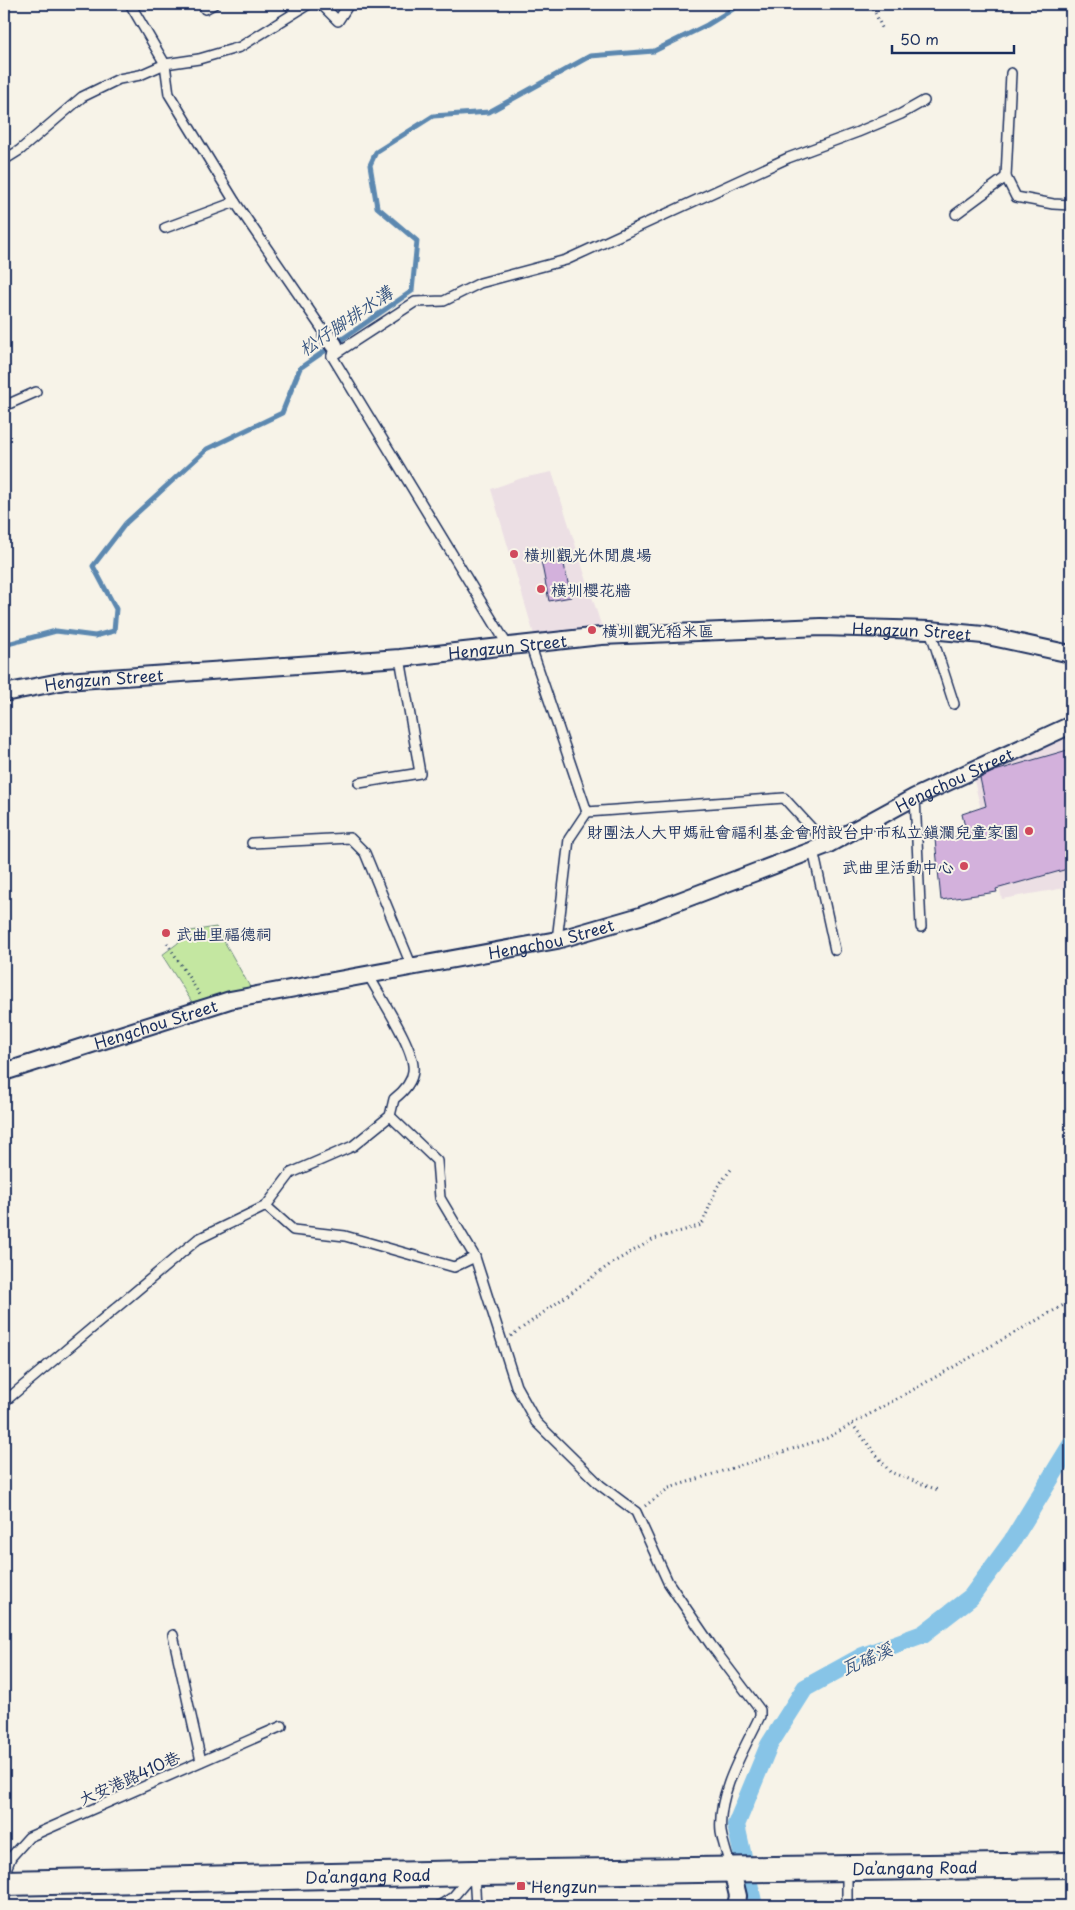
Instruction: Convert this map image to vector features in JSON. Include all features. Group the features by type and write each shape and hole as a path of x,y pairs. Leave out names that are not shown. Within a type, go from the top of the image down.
{"main road":[{"name":"Da’angang Road","path":"4,1883 474,1873 1071,1865"}],"street":[{"name":"Hengzun Street","path":"4,693 65,681 400,658 601,636 821,627 930,630 983,635 1070,652"},
{"name":"Hengchou Street","path":"4,1072 60,1052 230,1000 557,940 640,916 820,848 916,797 1071,725"},
{"path":"732,1871 738,1896 736,1906"}],"lane":[{"path":"130,4 165,64 169,94 235,202 331,346 508,646"},
{"path":"205,9 214,4"},
{"path":"288,4 295,11"},
{"path":"4,160 20,150 82,97 119,78 140,74 165,64 199,59 240,47 309,4"},
{"path":"321,4 338,21 349,4"},
{"path":"1011,73 1006,177 1016,197 1053,204 1071,205"},
{"path":"331,346 415,302 444,301 480,283 566,260 788,158 866,128 924,100"},
{"path":"956,214 1006,177"},
{"path":"165,228 235,202"},
{"path":"4,406 36,392"},
{"path":"930,630 954,704"},
{"path":"530,644 587,812"},
{"path":"359,782 420,773 400,658"},
{"path":"916,797 921,927"},
{"path":"587,812 784,798 820,848 835,950"},
{"path":"557,940 568,839 587,812"},
{"path":"252,843 350,838 365,853 412,967"},
{"path":"4,1402 198,1239 266,1206 291,1173 353,1146 390,1116 394,1100 404,1091 413,1072 412,1055 369,976"},
{"path":"390,1116 437,1161 440,1198 475,1257 516,1386 536,1422 600,1485 636,1512 668,1582 710,1644 760,1710 760,1716 729,1784 721,1810 721,1832 732,1871"},
{"path":"266,1206 293,1230 345,1236 454,1267 475,1257"},
{"path":"173,1635 201,1761"},
{"name":"大安港路410巷","path":"4,1874 11,1857 29,1837 282,1726"},
{"path":"846,1906 847,1868"},
{"path":"439,1906 453,1897 474,1873"},
{"path":"474,1873 476,1906"}],"path":[{"path":"871,4 883,30"},
{"path":"168,943 208,1008"},
{"path":"502,1342 612,1263 654,1239 702,1225 717,1187 733,1167"},
{"path":"636,1512 669,1488 827,1438 1071,1301"},
{"path":"852,1424 890,1472 938,1490"}],"shaded area":[{"name":"橫圳觀光休閒農場","path":"552,472 603,631 535,638 491,489 522,478"},
{"name":"財團法人大甲媽社會福利基金會附設台中市私立鎮瀾兒童家園","path":"1071,730 1071,887 1002,899 973,776"}],"green space":[{"path":"216,927 250,987 192,1002 162,955 178,943 184,932"}],"building":[{"path":"562,555 571,597 549,601 541,560"},
{"name":"財團法人大甲媽社會福利基金會附設台中市私立鎮瀾兒童家園","path":"1071,749 1071,868 996,889 997,892 941,900 935,839 967,836 962,814 986,806 980,778 995,771"}],"waterway":[{"name":"松仔腳排水溝","path":"4,645 56,631 95,636 114,631 116,609 93,566 126,523 207,449 282,413 300,368 412,291 417,241 377,207 370,165 376,152 433,116 489,112 590,56 654,51 707,25 741,4"},
{"name":"瓦磘溪","path":"754,1906 736,1825 769,1745 805,1688 863,1656 923,1634 971,1597 1012,1541 1071,1445"}],"place":[{"name":"橫圳觀光休閒農場","path":"514,554"},
{"name":"橫圳櫻花牆","path":"541,589"},
{"name":"橫圳觀光稻米區","path":"592,630"},
{"name":"財團法人大甲媽社會福利基金會附設台中市私立鎮瀾兒童家園","path":"1029,831"},
{"name":"武曲里活動中心","path":"964,866"},
{"name":"武曲里福德祠","path":"166,933"},
{"name":"Hengzun","path":"521,1886"}]}
